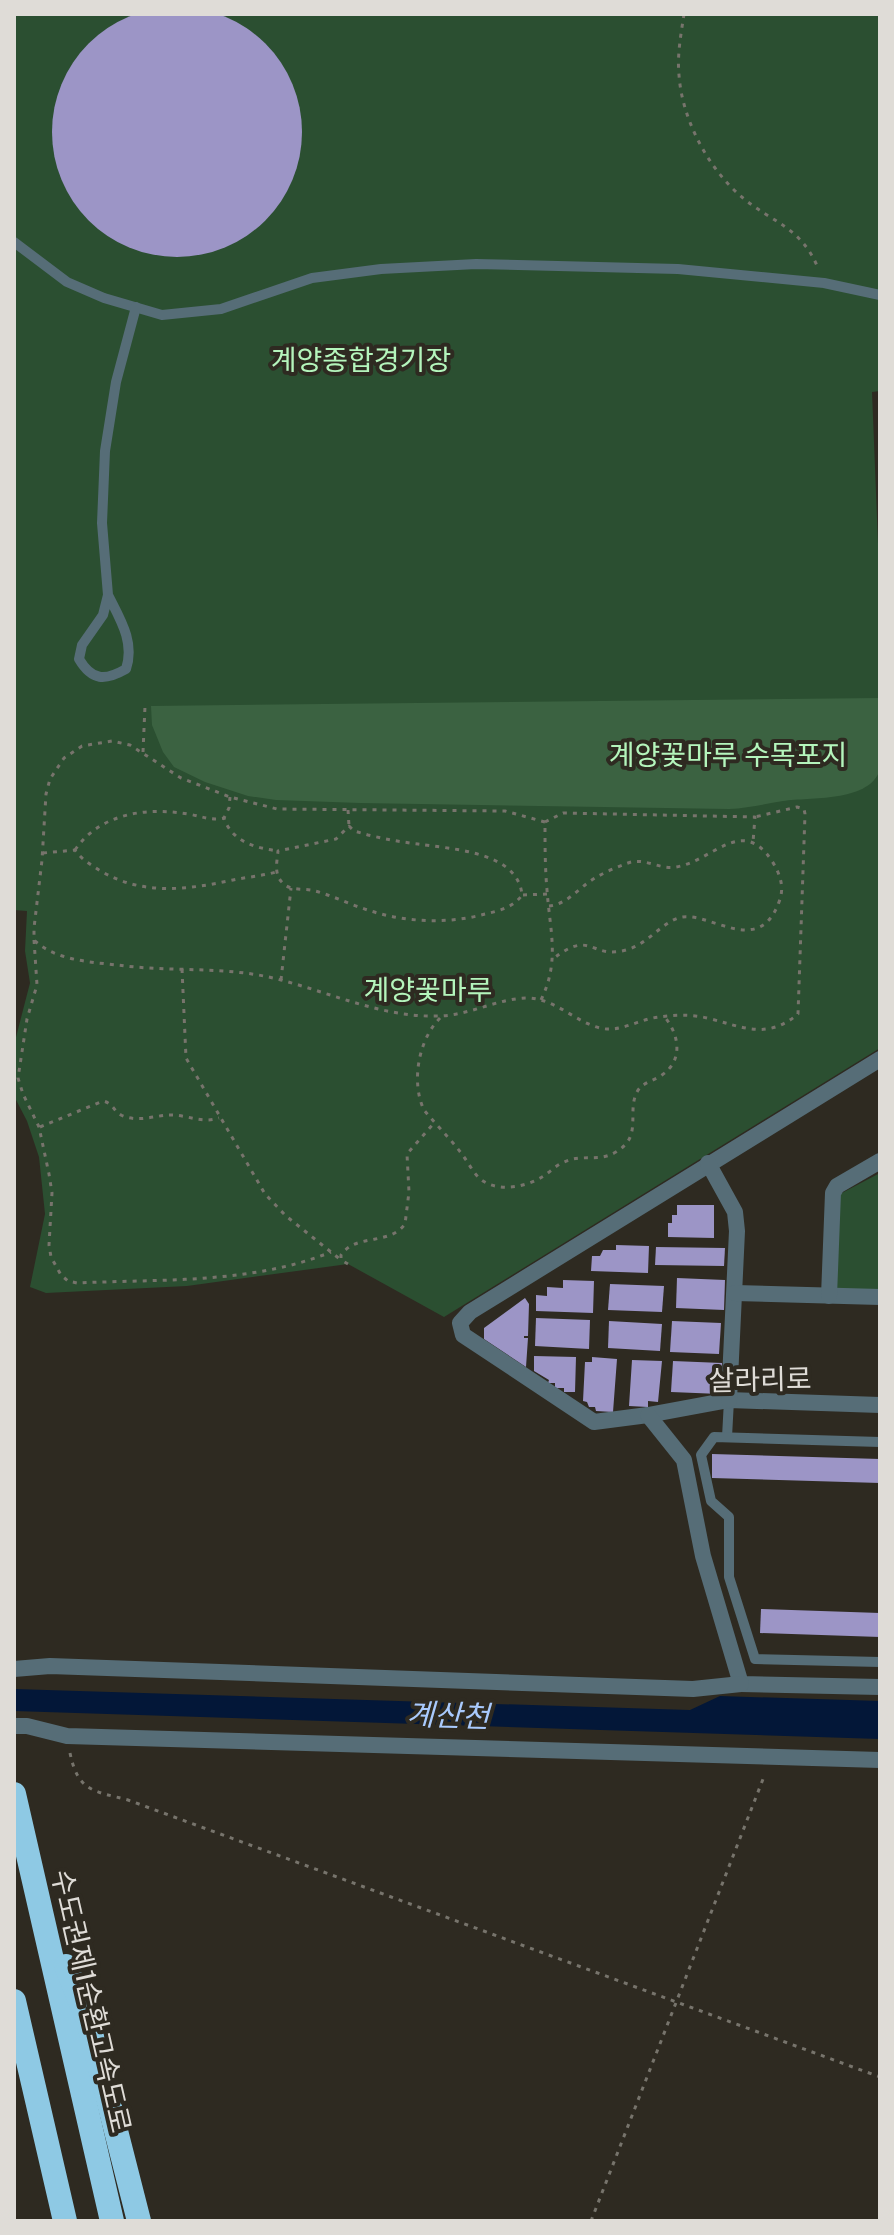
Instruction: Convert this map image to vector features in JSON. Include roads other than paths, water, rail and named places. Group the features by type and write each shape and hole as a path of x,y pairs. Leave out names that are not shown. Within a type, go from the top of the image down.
{"highway":[{"name":"수도권제1순환고속도로","path":"14,1794 112,2221"},
{"path":"38,1899 88,2021 139,2221"},
{"path":"14,2001 65,2221"},
{"path":"57,2186 57,2221"}],"street":[{"path":"729,1400 737,1231 735,1212 708,1163 880,1059"},
{"path":"829,1296 833,1193 837,1186 880,1161"},
{"name":"살라리로","path":"708,1163 470,1312 460,1323 463,1335 594,1422 729,1400 880,1405"},
{"path":"735,1293 880,1297"},
{"path":"648,1415 684,1460 703,1556 741,1684"},
{"path":"14,1669 50,1666 693,1689 741,1684 880,1687"},
{"path":"14,1726 27,1726 67,1736 880,1760"}],"lane":[{"path":"14,242 67,282 104,298 162,315 221,309 312,278 381,269 476,264 678,269 824,283 880,295"},
{"path":"108,595 122,622 131,654 126,669 113,677 99,677 86,671 79,659 82,645 103,615 108,595 102,523 105,451 116,382 136,307"},
{"path":"727,1437 729,1400"},
{"path":"880,1442 714,1437 701,1455 711,1501 729,1517 729,1577 755,1659 880,1662"}],"water":[{"name":"계산천","path":"14,1689 690,1710 720,1696 880,1701 880,1739 14,1711"}],"park label":[{"name":"계양종합경기장","path":"361,359"},
{"name":"계양꽃마루 수목포지","path":"728,754"},
{"name":"계양꽃마루","path":"428,989"}]}
